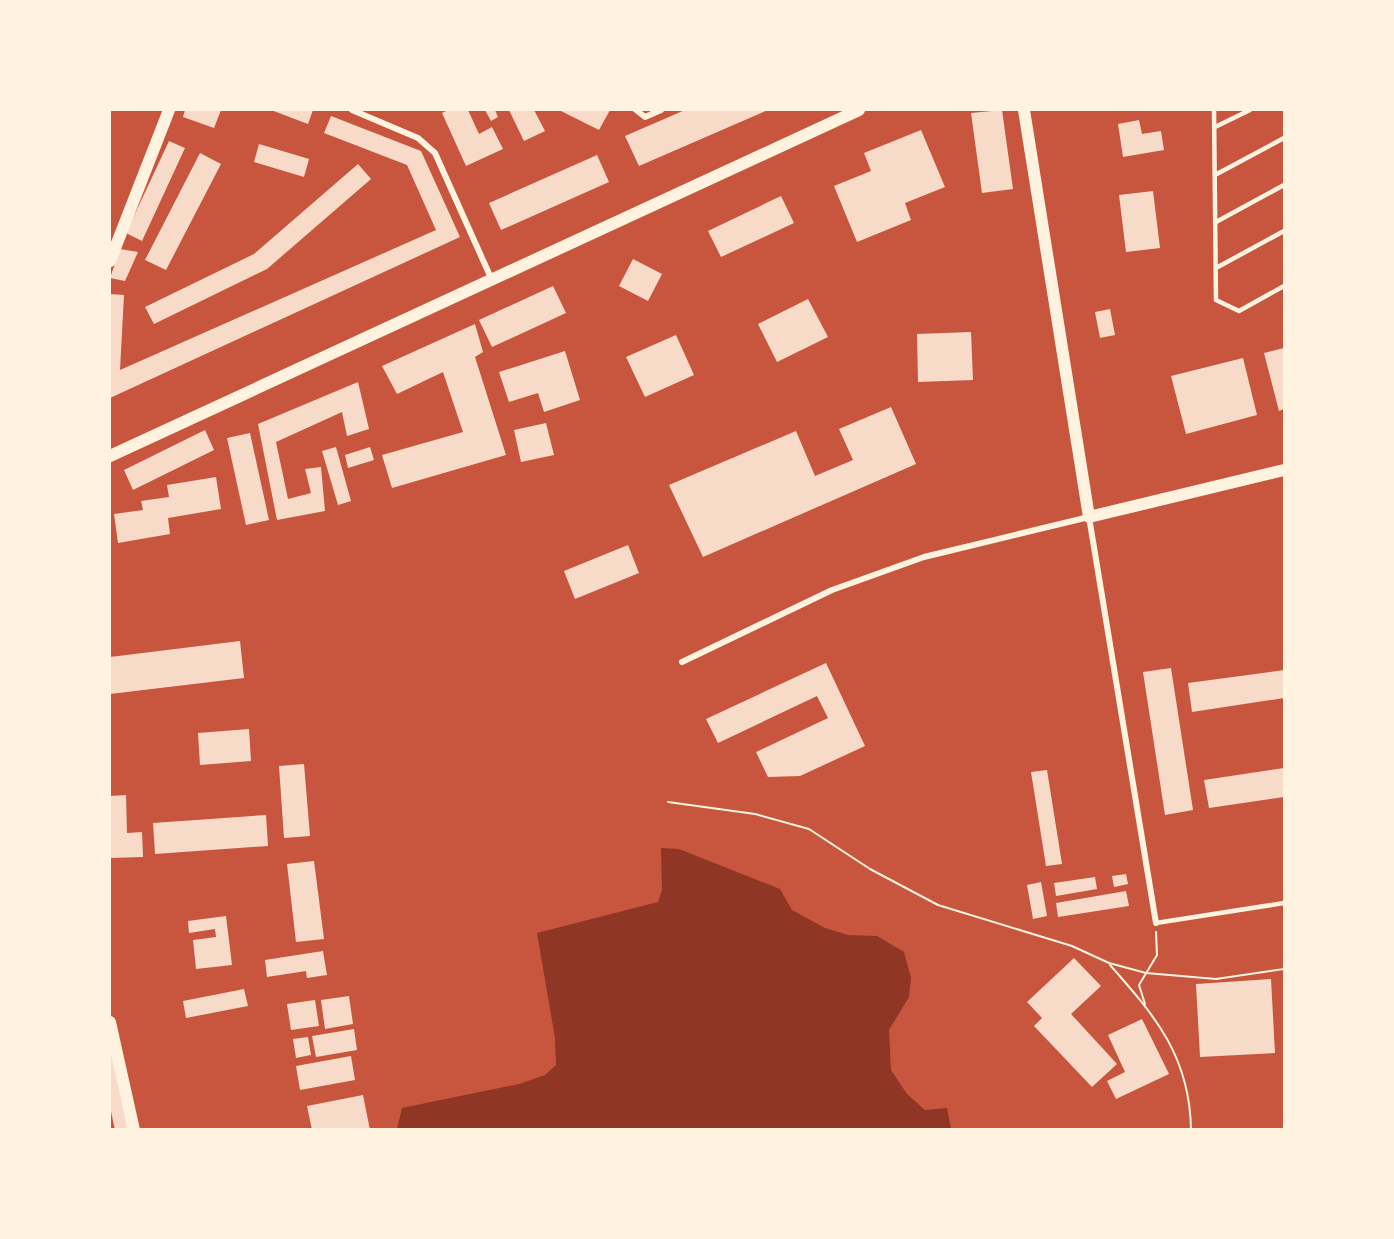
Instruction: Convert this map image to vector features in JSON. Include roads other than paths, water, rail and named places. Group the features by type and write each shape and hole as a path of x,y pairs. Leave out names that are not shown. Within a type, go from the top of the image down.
{"main road":[{"path":"110,261 169,110"},
{"path":"110,456 858,110"},
{"path":"1024,110 1089,517 1284,470"},
{"path":"110,1022 134,1130"}],"street":[{"path":"352,110 418,138 435,153 491,278"},
{"path":"636,110 645,117 661,110"},
{"path":"682,662 832,590 873,575 924,557 1089,517 1156,923"}],"lane":[{"path":"1215,110 1216,300 1239,311 1284,286"},
{"path":"1215,127 1250,110"},
{"path":"1215,175 1284,138"},
{"path":"1216,222 1284,185"},
{"path":"1216,268 1284,231"},
{"path":"1156,923 1284,903"}]}
